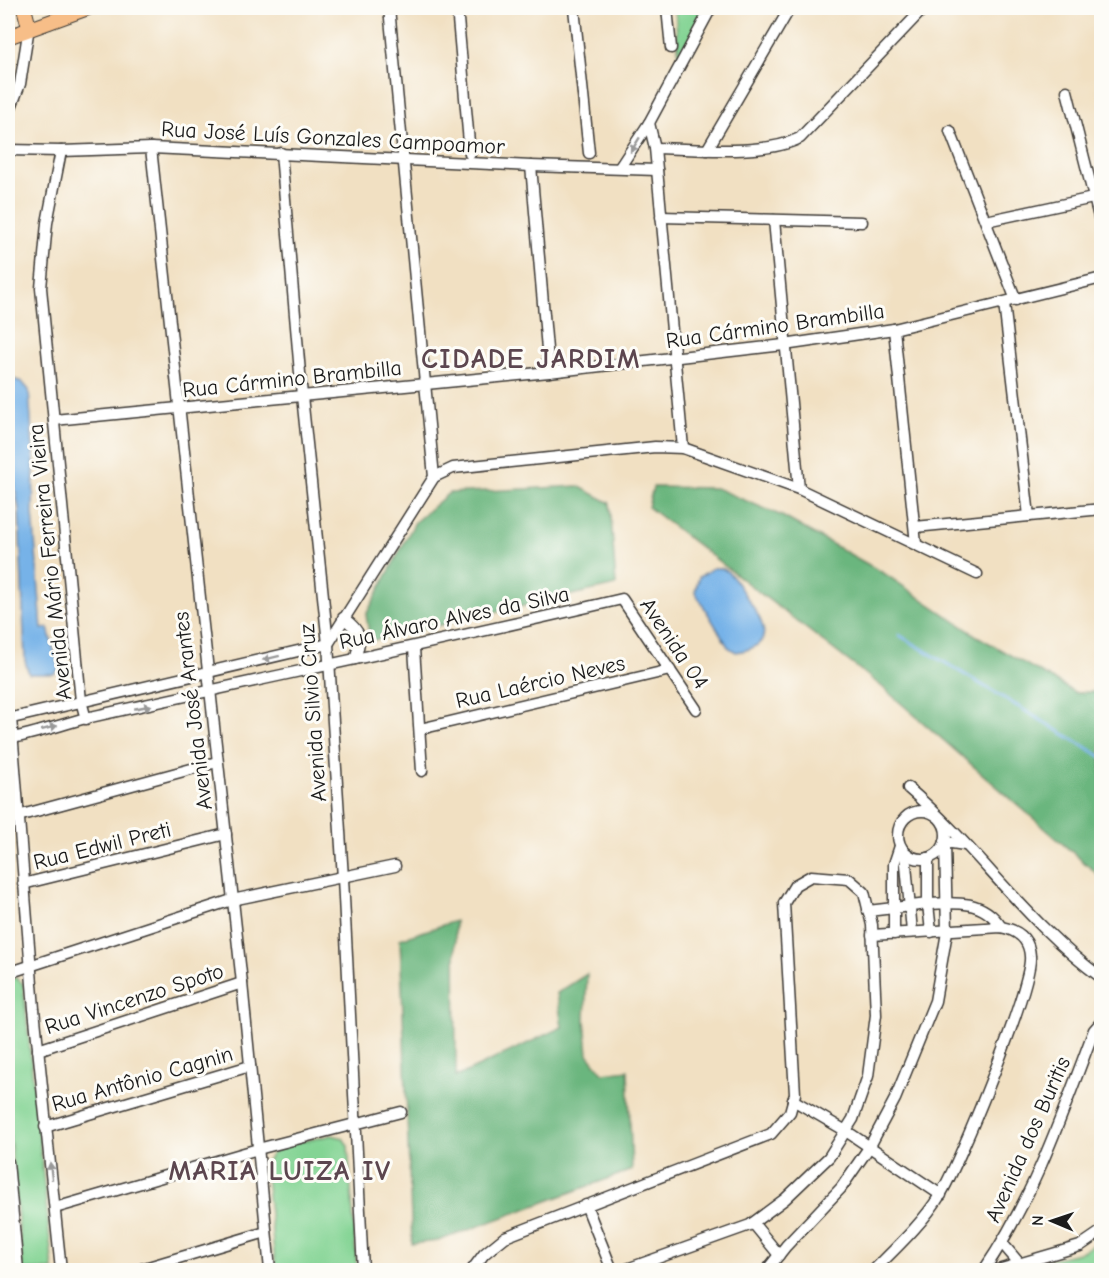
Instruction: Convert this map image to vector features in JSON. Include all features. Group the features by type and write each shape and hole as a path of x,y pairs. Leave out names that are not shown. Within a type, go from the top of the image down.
{"main road":[{"path":"24,8 29,27"},
{"path":"8,37 29,27 57,21 88,8"}],"street":[{"path":"389,8 434,477"},
{"path":"457,8 470,154"},
{"path":"574,8 589,153"},
{"path":"667,8 671,48"},
{"path":"620,167 649,123 711,8"},
{"path":"707,150 790,8"},
{"path":"655,148 707,150 784,146 800,138 924,8"},
{"path":"8,115 20,84 29,27"},
{"path":"1067,91 1101,229"},
{"path":"649,123 655,148 683,448"},
{"path":"950,131 1016,300"},
{"name":"Rua José Luís Gonzales Campoamor","path":"8,150 151,148 657,170"},
{"name":"Avenida José Arantes","path":"151,148 206,674 210,692 242,983 270,1270"},
{"name":"Avenida Mário Ferreira Vieira","path":"61,151 47,223 41,288 81,701 86,719"},
{"name":"Avenida Silvio Cruz","path":"281,153 302,396 328,644 343,879 363,1270"},
{"path":"531,166 549,372"},
{"path":"986,221 1093,198"},
{"path":"661,217 862,222"},
{"path":"774,220 799,489"},
{"name":"Rua Cármino Brambilla","path":"54,420 178,410 549,372 784,345 894,329 1101,278"},
{"path":"1004,303 1029,516"},
{"path":"894,329 916,544"},
{"path":"61,1270 45,1126 9,719 328,644 434,477 453,468 655,447 683,448 799,489 977,574"},
{"path":"915,527 1101,509"},
{"name":"Rua Álvaro Alves da Silva","path":"10,739 86,719 329,664 414,648 622,599"},
{"name":"Avenida 04","path":"622,599 696,709"},
{"path":"344,618 356,626 359,635 355,660"},
{"path":"414,648 422,771"},
{"name":"Rua Laércio Neves","path":"420,729 670,670"},
{"path":"18,816 217,762"},
{"path":"912,812 914,799 908,788 1030,916 1077,961 1101,978"},
{"path":"767,1270 778,1255 842,1188 870,1146 895,1099 935,1001 946,932 944,877 946,834 940,819 927,811 912,812 905,817 898,830 908,880 912,932"},
{"name":"Rua Edwil Preti","path":"23,884 226,834"},
{"path":"945,842 965,846"},
{"path":"902,849 920,859 928,858 935,855 945,842"},
{"path":"894,934 894,864 902,849"},
{"path":"928,858 928,904 931,932"},
{"path":"8,973 232,900 343,879 395,866"},
{"path":"472,1270 484,1254 505,1237 771,1134 790,1112 793,1100 784,903 795,885 811,876 849,879 864,891 868,911 872,936 876,1015 868,1076 853,1119 829,1157 785,1199 753,1223 624,1270"},
{"path":"868,911 945,903 974,905 992,913 1001,927"},
{"path":"872,936 1001,927 1014,929 1028,943 1031,958 1018,1005 982,1100 941,1195 874,1270"},
{"name":"Rua Vincenzo Spoto","path":"38,1050 242,983"},
{"name":"Avenida dos Buritis","path":"984,1270 1002,1243 1037,1175 1094,1030 1101,1021"},
{"name":"Rua Antônio Cagnin","path":"45,1126 250,1066"},
{"path":"793,1100 870,1146 941,1195"},
{"path":"55,1208 258,1149 401,1112"},
{"path":"8,1162 11,1235 18,1270"},
{"path":"586,1205 612,1270"},
{"path":"753,1223 778,1255"},
{"path":"998,1270 1080,1246 1101,1231"},
{"path":"138,1270 266,1232"},
{"path":"1002,1243 1019,1263"}],"green space":[{"path":"675,8 708,8 679,61"},
{"path":"578,486 610,503 616,585 370,641 366,615 415,522 449,493"},
{"path":"653,487 716,488 782,516 885,574 977,636 1076,693 1101,691 1101,877 881,686 648,507"},
{"path":"455,921 456,1077 562,1027 557,993 587,974 585,1020 588,1054 603,1073 628,1070 632,1170 438,1241 412,1244 400,939"},
{"path":"8,978 16,978 23,984 53,1270 23,1270 8,1117"},
{"path":"332,1135 343,1138 348,1146 357,1270 276,1270 265,1167 268,1158 283,1147"},
{"path":"1101,1241 1101,1270 1004,1270 1079,1253"}],"water":[{"path":"10,378 22,382 29,390 34,464 33,513 42,629 48,628 59,669 54,674 29,674 25,661 19,510 8,447 8,382"},
{"path":"713,568 721,568 732,576 761,621 763,637 759,644 750,649 736,652 728,647 695,592 699,577"}],"waterway":[{"path":"899,635 1102,757"}],"district":[{"name":"CIDADE JARDIM","path":"531,358"},
{"name":"MARIA LUIZA IV","path":"280,1170"}]}
